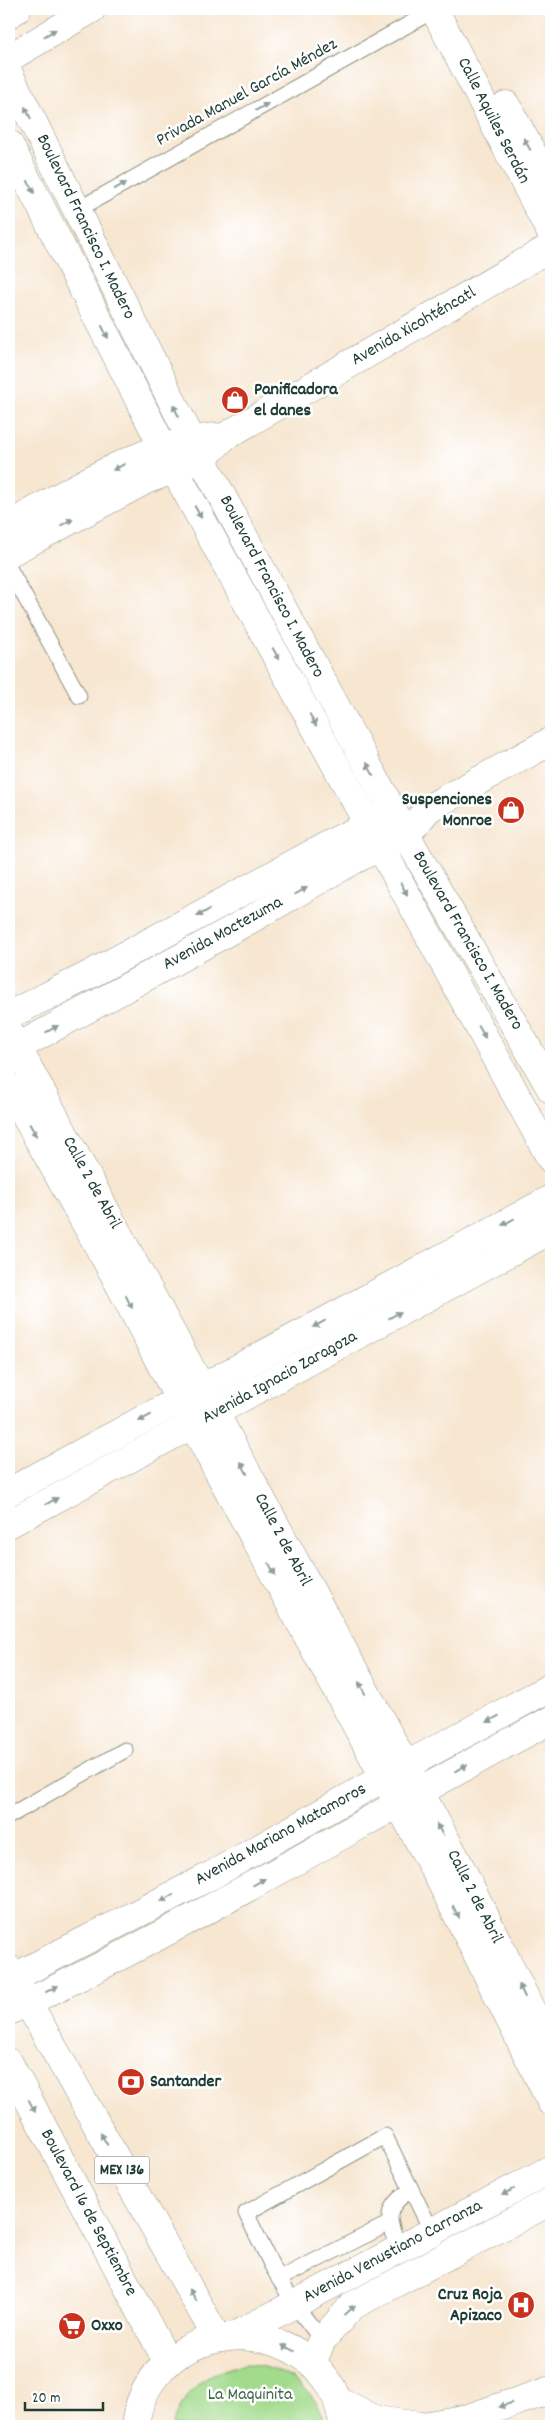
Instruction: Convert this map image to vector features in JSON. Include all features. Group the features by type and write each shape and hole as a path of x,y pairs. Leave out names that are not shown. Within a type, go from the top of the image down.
{"street":[{"path":"9,14 17,9"},
{"path":"9,58 92,9"},
{"name":"Calle Aquiles Serdán","path":"439,9 551,187"},
{"name":"Calle Aquiles Serdán","path":"439,9 551,233"},
{"name":"Boulevard Francisco I. Madero","path":"9,74 551,1159"},
{"name":"Boulevard Francisco I. Madero","path":"9,144 169,459 387,830 551,1089"},
{"name":"Avenida Xicohténcatl","path":"9,553 28,524 136,458 169,459 224,437 551,247"},
{"name":"Avenida Moctezuma","path":"9,1015 89,975 239,893 387,830 551,741"},
{"name":"Avenida Moctezuma","path":"12,1044 101,1001 254,918 387,830"},
{"path":"239,893 254,918"},
{"path":"89,975 101,1001"},
{"name":"Calle 2 de Abril","path":"12,1044 68,1166 451,1875 523,2020 551,2102"},
{"name":"Calle 2 de Abril","path":"9,1087 68,1166"},
{"name":"Avenida Ignacio Zaragoza","path":"9,1492 551,1199"},
{"name":"Avenida Ignacio Zaragoza","path":"9,1524 551,1230"},
{"path":"349,1307 365,1331"},
{"name":"Avenida Mariano Matamoros","path":"10,1975 212,1875 394,1772 551,1687"},
{"path":"525,1702 544,1724"},
{"name":"Avenida Mariano Matamoros","path":"18,2006 226,1900 408,1797 544,1724"},
{"path":"212,1875 226,1900"},
{"name":"MEX 136","path":"10,1975 18,2006 226,2336"},
{"name":"Calle 2 de Abril","path":"523,2020 551,2050"},
{"name":"Boulevard 16 de Septiembre","path":"9,2063 168,2363"},
{"name":"Avenida Venustiano Carranza","path":"133,2425 141,2402 152,2381 168,2363 191,2347 226,2336 294,2304 551,2169"},
{"name":"Avenida Venustiano Carranza","path":"317,2352 352,2306 551,2201"},
{"path":"226,2336 263,2338 290,2348 317,2352 327,2380 338,2400 344,2426"},
{"path":"338,2400 376,2420 422,2426 468,2418 551,2390"}],"lane":[{"name":"Privada Manuel García Méndez","path":"78,210 439,9"},
{"path":"9,568 79,696"},
{"path":"9,1816 125,1750"},
{"path":"317,2352 246,2213 385,2136 445,2257"},
{"path":"399,2248 390,2223 391,2209 396,2200 411,2190"},
{"path":"279,2279 390,2223"}],"green space":[{"name":"La Maquinita","path":"247,2364 275,2370 298,2382 315,2401 322,2412 327,2426 173,2426 175,2417 185,2398 200,2383 217,2373"}],"place":[{"name":"Panificadora el danes","path":"235,400"},
{"name":"Suspenciones Monroe","path":"511,810"},
{"name":"Santander","path":"131,2082"},
{"name":"Cruz Roja Apizaco","path":"521,2305"},
{"name":"Oxxo","path":"72,2326"}]}
